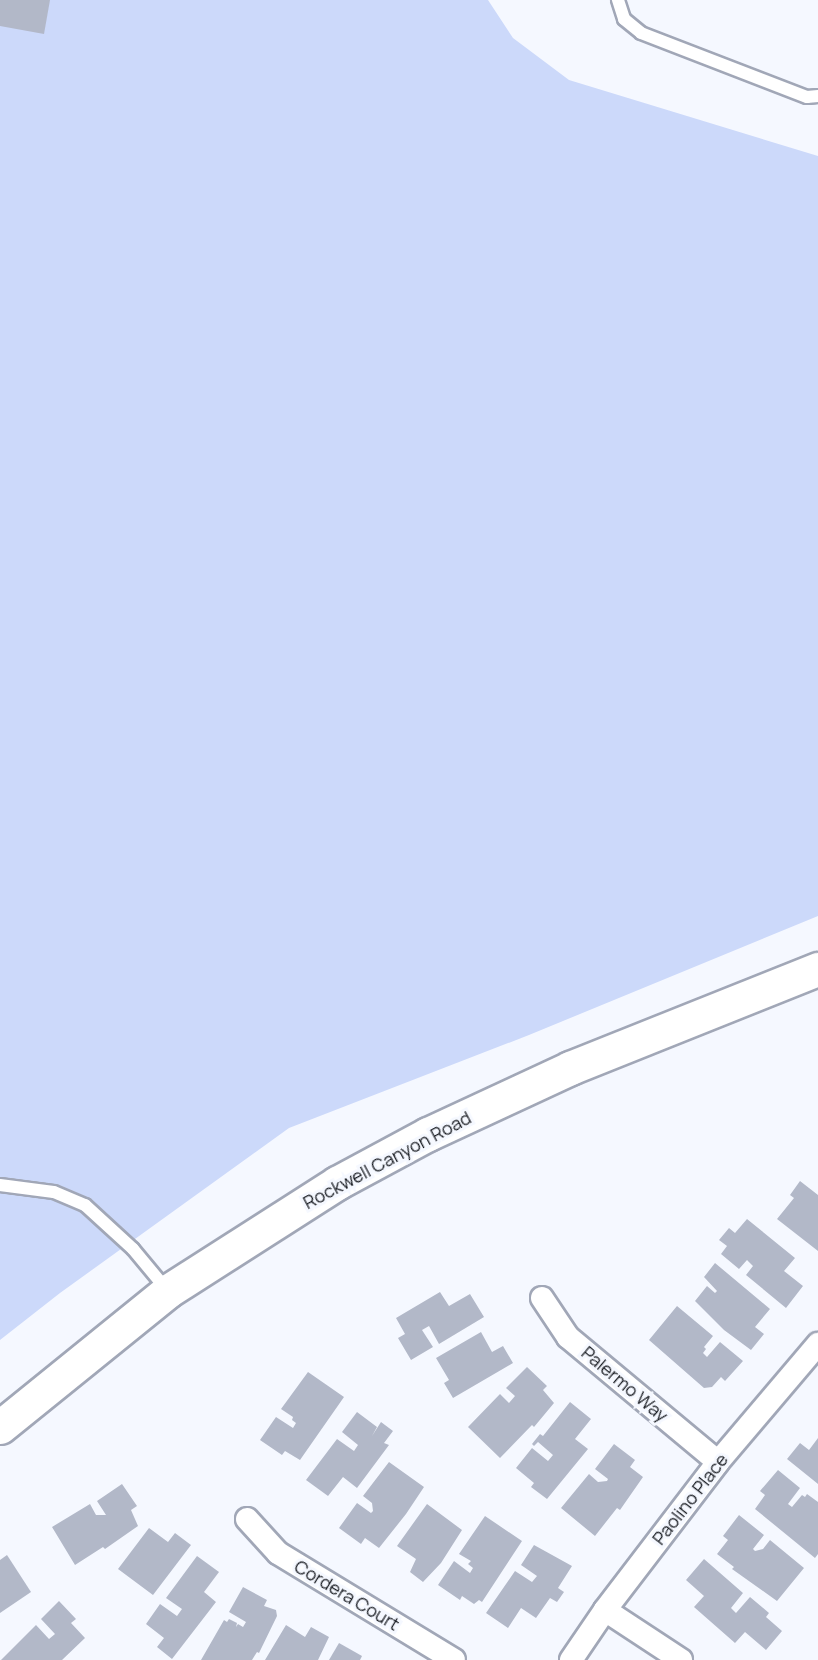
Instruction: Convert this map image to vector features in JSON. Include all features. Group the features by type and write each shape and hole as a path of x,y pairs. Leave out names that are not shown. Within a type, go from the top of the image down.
{"street":[{"name":"Rockwell Canyon Road","path":"0,1427 168,1291 337,1183 428,1134 570,1068 818,969"},
{"name":"Palermo Way","path":"542,1298 568,1337 718,1462"},
{"name":"Paolino Place","path":"571,1660 605,1610 718,1462 818,1344"},
{"name":"Cordera Court","path":"247,1519 278,1552 454,1660"},
{"path":"605,1610 681,1660"}],"lane":[{"path":"618,0 624,19 641,33 807,98 818,96"},
{"path":"0,1185 54,1192 85,1205 133,1249 168,1291"}],"shaded area":[{"path":"0,0 488,0 513,38 569,80 818,156 818,916 529,1035 289,1128 60,1293 0,1340"}],"building":[{"path":"0,0 50,0 44,34 0,26"},
{"path":"800,1181 818,1195 818,1251 777,1219 794,1198 790,1195"},
{"path":"747,1219 795,1258 784,1271 803,1286 786,1308 746,1275 753,1266 747,1260 739,1269 721,1254 727,1246 719,1240 729,1228 735,1233"},
{"path":"715,1263 770,1309 755,1327 764,1334 751,1350 724,1330 695,1301 707,1286 715,1293 717,1291 704,1277"},
{"path":"440,1292 449,1306 470,1294 484,1317 439,1344 429,1326 422,1330 433,1347 411,1360 398,1338 405,1334 396,1318"},
{"path":"677,1306 713,1336 704,1347 706,1349 703,1353 707,1357 720,1342 743,1361 725,1381 721,1377 712,1387 704,1388 649,1340"},
{"path":"481,1332 492,1352 503,1346 513,1363 453,1398 444,1383 449,1380 436,1358"},
{"path":"527,1367 547,1386 543,1390 554,1403 534,1427 532,1425 500,1458 468,1427 500,1394 509,1403 515,1396 506,1388"},
{"path":"308,1372 344,1397 300,1460 285,1451 282,1455 260,1440 276,1417 293,1428 296,1423 292,1420 293,1417 281,1409"},
{"path":"570,1402 591,1419 575,1439 588,1449 547,1499 531,1487 534,1483 516,1468 532,1448 548,1461 553,1455 538,1442 534,1446 532,1444 540,1434 543,1436"},
{"path":"357,1412 377,1427 372,1436 381,1422 393,1431 384,1443 389,1445 357,1488 343,1477 328,1496 306,1480 337,1439 354,1451 358,1445 342,1432"},
{"path":"818,1438 818,1484 787,1459 800,1443 809,1450"},
{"path":"614,1444 635,1460 630,1467 643,1477 620,1510 617,1508 595,1536 561,1508 589,1474 598,1482 607,1481 608,1479 595,1469"},
{"path":"389,1462 424,1487 379,1548 365,1538 361,1544 339,1528 357,1503 371,1513 373,1511 372,1503 363,1496"},
{"path":"778,1470 800,1488 788,1504 792,1507 802,1495 805,1497 807,1494 818,1502 818,1554 815,1558 755,1509 765,1495 760,1491"},
{"path":"122,1484 137,1506 131,1510 138,1526 105,1549 103,1547 75,1565 52,1527 90,1504 96,1515 106,1515 97,1501"},
{"path":"427,1504 462,1530 441,1563 423,1582 410,1572 416,1559 397,1546"},
{"path":"739,1515 764,1535 753,1549 755,1551 763,1549 770,1540 804,1568 777,1601 732,1569 734,1567 717,1554 728,1540 723,1536"},
{"path":"485,1516 522,1541 482,1602 479,1600 474,1604 462,1596 460,1600 438,1585 454,1561 470,1573 473,1568 468,1564 471,1561 459,1554"},
{"path":"149,1528 168,1542 175,1533 191,1545 153,1595 118,1569"},
{"path":"534,1545 572,1566 558,1588 564,1592 557,1602 550,1598 536,1618 521,1608 508,1628 486,1613 515,1571 532,1582 537,1576 521,1565"},
{"path":"7,1555 31,1592 0,1613 0,1560"},
{"path":"197,1556 219,1572 204,1592 216,1602 172,1659 157,1647 164,1638 146,1624 160,1604 177,1616 182,1609 166,1598"},
{"path":"704,1559 743,1593 731,1608 736,1613 750,1597 769,1613 766,1617 782,1631 766,1650 745,1632 735,1643 694,1607 704,1596 686,1580"},
{"path":"243,1587 267,1600 264,1606 276,1610 277,1616 259,1653 257,1652 252,1660 201,1660 224,1620 227,1622 229,1619 237,1623 236,1627 238,1624 243,1627 246,1622 229,1612"},
{"path":"59,1601 76,1619 71,1623 85,1638 62,1660 1,1660 36,1625 49,1639 55,1634 41,1619"},
{"path":"286,1625 305,1637 311,1627 329,1637 318,1660 265,1660"},
{"path":"339,1643 362,1656 360,1660 329,1660"}]}
